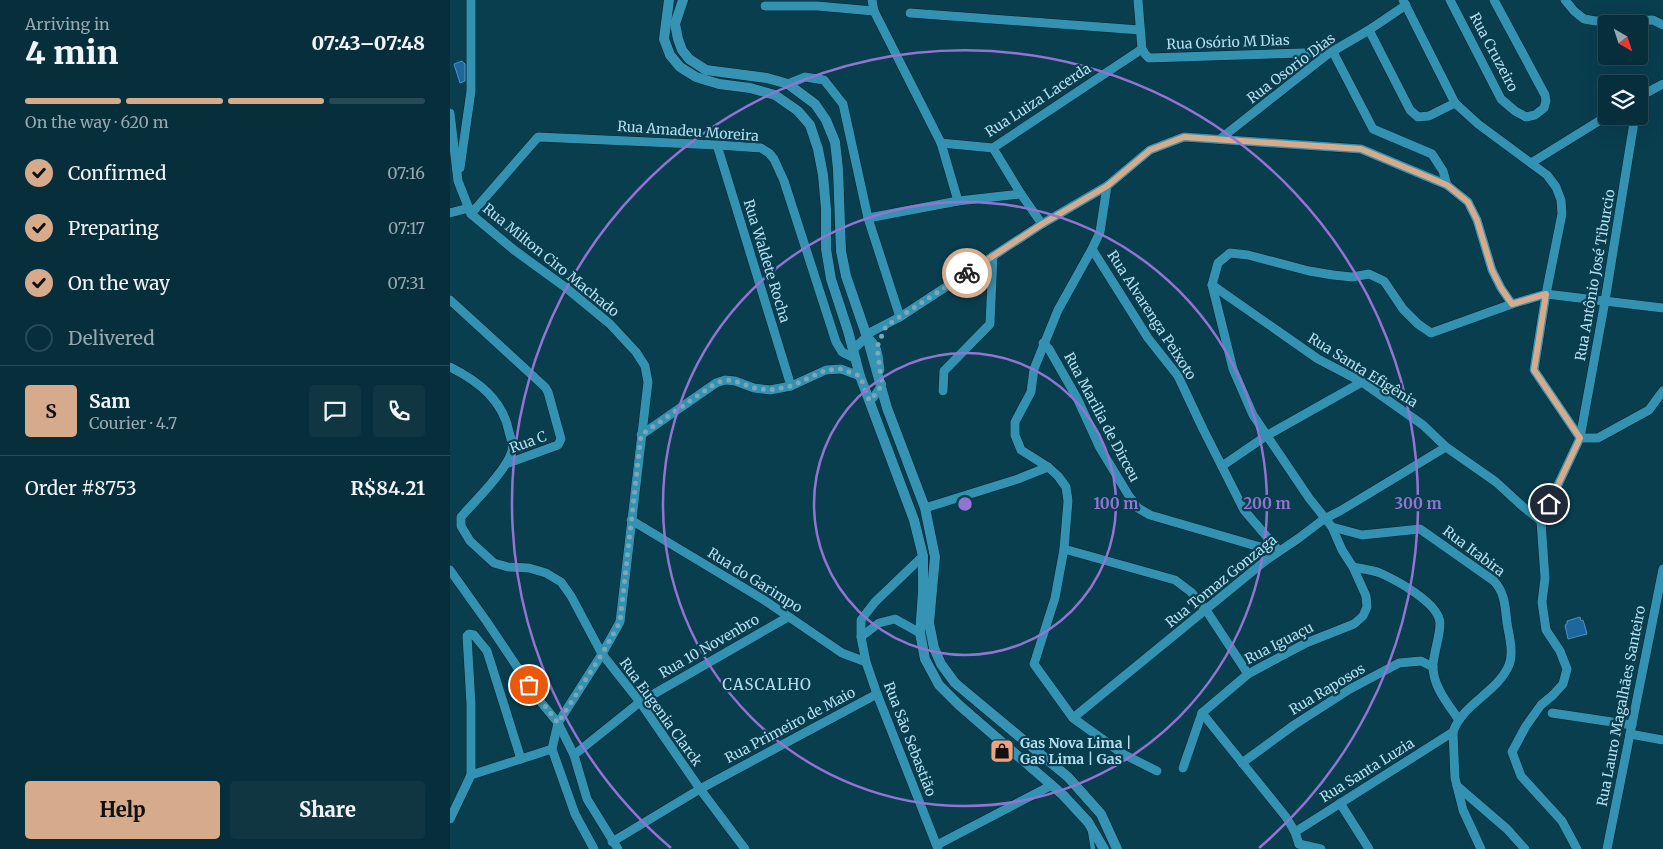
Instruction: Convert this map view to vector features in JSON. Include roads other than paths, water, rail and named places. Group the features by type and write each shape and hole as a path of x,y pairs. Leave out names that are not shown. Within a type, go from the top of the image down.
{"main road":[{"path":"670,0 664,39 670,55 680,67 696,77 719,84 750,88 774,95 798,111 810,125 818,149 823,175 826,209 826,250 831,279 860,376 914,520 923,556 924,592 920,633 925,659 939,685 959,705 1052,784 1088,822 1104,849"},
{"path":"682,0 675,24 682,50 689,59 706,70 768,78 788,84 816,104 826,120 835,142 838,168 841,251 851,294 867,337 887,408 925,508 935,557 929,623 934,648 941,664 955,683 1068,777 1101,814 1117,849"}],"street":[{"path":"458,181 471,91 472,0"},
{"path":"872,0 874,11 942,143 958,201"},
{"path":"1138,0 1142,49"},
{"name":"Rua Cruzeiro","path":"1450,0 1502,99 1515,111 1526,117 1535,115 1544,108 1545,95 1494,0"},
{"path":"1565,0 1574,12 1584,19 1596,21 1653,20 1663,25"},
{"path":"1404,3 1455,103 1478,124 1547,176 1556,187 1562,214 1546,294 1534,370 1580,438 1598,438 1649,410 1663,391"},
{"name":"Rua Osorio Dias","path":"1220,139 1332,52 1369,30 1404,3"},
{"path":"765,6 817,6 874,11"},
{"path":"910,14 1140,30"},
{"path":"1369,30 1410,110 1418,117 1429,116 1455,103"},
{"name":"Rua Luiza Lacerda","path":"942,143 994,148 1142,49"},
{"name":"Rua Osório M Dias","path":"1142,49 1149,58 1155,59 1332,52"},
{"path":"1332,52 1373,129 1432,154 1443,171 1447,185"},
{"path":"788,84 805,77 824,80 843,104 868,218 900,317"},
{"path":"1648,92 1663,84"},
{"name":"Rua Milton Ciro Machado","path":"450,114 458,181 470,211 514,250 610,324 636,352 645,366 648,382 630,520 620,622 558,723 552,749"},
{"path":"1531,163 1598,122"},
{"name":"Rua Antônio José Tiburcio","path":"1541,521 1580,438 1606,301 1634,125"},
{"name":"Rua Amadeu Moreira","path":"470,211 538,137 761,148 774,159 784,181 836,342 842,352 854,354"},
{"path":"854,354 872,332 886,326 1042,224 1107,186 1150,150 1184,137 1361,149 1447,185 1468,202 1477,220 1492,270 1512,304"},
{"name":"Rua Waldete Rocha","path":"717,145 791,386"},
{"path":"994,148 1021,194 1042,224"},
{"path":"1107,186 1100,232 1058,310 1043,343 1034,369 1031,392 1015,422 1015,435 1021,450 1048,467 1058,476 1066,487 1068,500 1064,550 1055,598 1034,664 1073,718 1123,754 1157,772"},
{"path":"868,218 958,201 1021,194"},
{"path":"450,213 470,211"},
{"name":"Rua Alvarenga Peixoto","path":"1092,249 1148,338 1178,376 1244,510 1278,552"},
{"path":"1212,285 1218,262 1230,253 1248,255 1309,271 1333,275 1352,277 1369,274 1384,281 1404,309 1418,324 1431,333 1546,294 1663,308"},
{"path":"943,391 944,371 990,324 993,256"},
{"name":"Rua Santa Efigênia","path":"1212,285 1318,359 1362,382 1423,425 1446,447 1496,482 1541,521"},
{"name":"Rua Iguaçu","path":"1202,713 1248,674 1306,643 1354,624 1363,616 1367,607 1366,596 1332,527 1324,519 1253,415 1233,369 1212,285"},
{"name":"Rua C","path":"450,300 545,387 548,392 561,440 558,445 506,464"},
{"path":"869,400 873,398 882,385 877,347 886,326"},
{"path":"867,337 877,347"},
{"name":"Rua Marilia de Dirceu","path":"1043,343 1049,349 1077,398 1100,448 1138,508 1150,515 1278,552"},
{"name":"Rua Eugenia Clarck","path":"450,367 470,377 486,390 499,406 508,426 513,449 506,464 461,517 461,526 470,542 494,563 508,567 529,568 546,573 561,582 571,596 602,654 640,702 744,849"},
{"path":"641,435 716,383 726,380 735,381 754,388 770,390 791,386 826,370 841,369 860,376"},
{"path":"1222,466 1266,436 1362,382"},
{"name":"Rua Tomaz Gonzaga","path":"1073,718 1264,561 1324,519 1446,447"},
{"path":"925,508 1018,479 1048,467"},
{"name":"Rua do Garimpo","path":"630,520 764,600 842,653 866,662"},
{"path":"1541,521 1545,578 1542,602 1546,630 1560,652 1567,669 1564,684 1541,705 1526,726 1512,752 1521,776 1562,821 1577,849"},
{"name":"Rua Itabira","path":"1332,527 1362,535 1420,529 1494,580 1504,596 1510,650 1509,664 1500,678 1459,720 1453,732 1455,778 1463,810 1481,849"},
{"path":"1064,550 1175,580 1191,592 1206,610 1248,674"},
{"path":"861,637 861,620 875,602 923,556"},
{"path":"1353,567 1378,572 1413,591 1435,611 1440,622 1433,667 1436,681 1446,701 1459,720"},
{"name":"Rua Lauro Magalhães Santeiro","path":"1607,849 1663,569"},
{"path":"450,570 540,701 558,723 574,754 587,799 615,845"},
{"name":"Rua 10 Novenbro","path":"574,754 640,702 788,617"},
{"path":"861,637 878,623 895,620 920,633"},
{"path":"450,819 471,775 471,704 467,636 471,634 488,651 521,759"},
{"name":"Rua São Sebastião","path":"861,637 866,662 877,694 938,847"},
{"name":"Rua Raposos","path":"1242,762 1294,725 1350,689 1400,663 1421,661 1433,667"},
{"name":"Rua Primeiro de Maio","path":"615,845 700,789 877,694"},
{"path":"1202,713 1286,817 1295,832 1298,846 1321,849"},
{"path":"1183,768 1202,713"},
{"path":"1552,713 1631,730 1663,740"},
{"name":"Rua Santa Luzia","path":"1295,832 1453,732"},
{"path":"471,775 552,749 575,814 594,849"},
{"path":"938,847 1052,784"},
{"path":"1457,786 1507,829 1525,849"},
{"path":"1340,803 1369,849"}],"lane":[{"path":"1088,822 1093,849"}],"place":[{"name":"Gas Nova Lima | Gas Lima | Gas","path":"1002,751"}],"district":[{"name":"CASCALHO","path":"767,685"}]}
